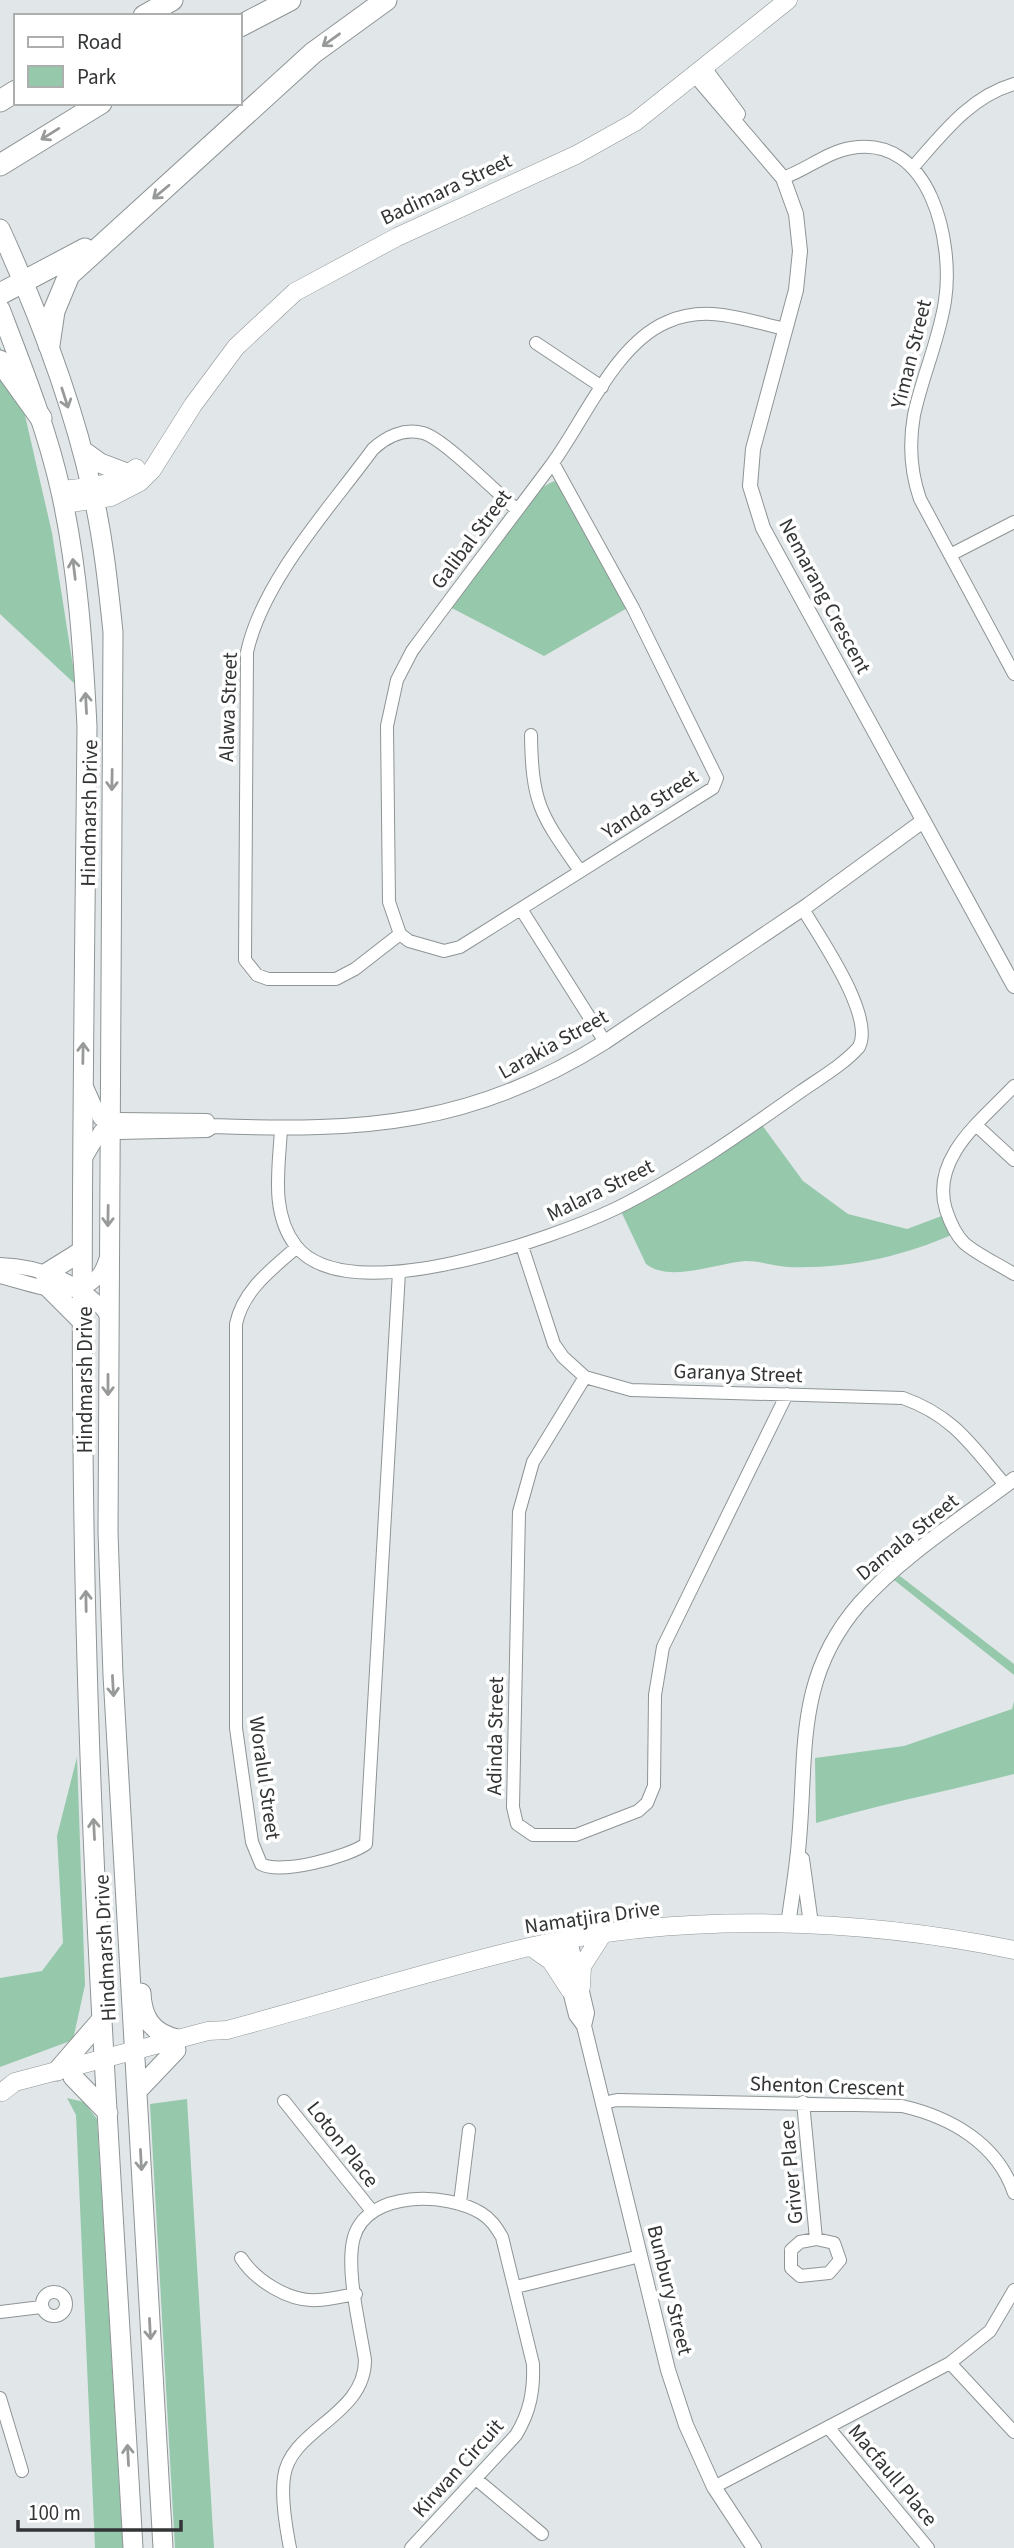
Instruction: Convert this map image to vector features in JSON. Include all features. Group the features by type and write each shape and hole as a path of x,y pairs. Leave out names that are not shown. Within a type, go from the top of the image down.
{"highway":[{"path":"148,14 172,0"},
{"path":"242,25 290,0"},
{"path":"49,345 54,311 69,275 313,53 386,0"},
{"path":"0,165 98,105"},
{"path":"0,294 114,232"},
{"path":"0,361 41,418"}],"main road":[{"name":"Badimara Street","path":"62,497 93,494 111,497 140,482 152,470 236,346 295,292 397,237 576,155 635,122 788,0"},
{"name":"Hindmarsh Drive","path":"0,229 49,345 82,450 93,494 113,632 107,1256 108,1532 127,1926 163,2548"},
{"name":"Hindmarsh Drive","path":"0,309 41,418 62,497 82,635 87,726 81,1290 87,1662 102,2019 133,2548"},
{"path":"82,450 100,463 129,474"},
{"name":"Badimara Street","path":"93,494 118,481 144,462 159,456"},
{"path":"81,1320 47,1281 82,1251"},
{"name":"Namatjira Drive","path":"1,2092 17,2092 65,2074 177,2044 208,2031 227,2030 365,1990 531,1947 602,1935 811,1924 862,1926 1014,1950"},
{"path":"127,1926 138,1941 142,2009 151,2027 177,2044 137,2091"},
{"path":"575,1988 582,1966 602,1935"},
{"path":"531,1947 551,1961 575,1988"},
{"path":"102,2019 65,2074 108,2113"}],"street":[{"name":"Nemarang Crescent","path":"700,71 737,112 741,125 783,178 796,214 800,251 796,290 753,449 750,486 763,528 1014,986"},
{"path":"783,178 836,152 854,147 882,150 914,166 955,119 988,95 1014,84"},
{"name":"Yiman Street","path":"914,166 927,186 937,215 947,287 914,415 913,468 920,499 1014,674"},
{"name":"Galibal Street","path":"400,934 389,902 387,726 393,693 412,652 516,509 553,463 602,387 641,337 677,318 724,313 785,329"},
{"path":"536,343 602,387"},
{"name":"Alawa Street","path":"400,934 355,969 336,979 268,979 257,975 245,960 247,652 253,629 265,599 373,449 383,440 401,432 424,433 516,509"},
{"name":"Yanda Street","path":"400,934 423,947 444,951 460,947 713,788 717,778 632,608 553,463"},
{"path":"950,555 1014,522"},
{"path":"531,735 535,798 544,819 580,871"},
{"name":"Larakia Street","path":"109,1126 118,1132 189,1125 207,1130 213,1126 281,1129 408,1120 467,1106 536,1082 605,1042 926,826"},
{"path":"521,909 605,1042"},
{"name":"Malara Street","path":"281,1129 278,1204 284,1224 297,1247 319,1265 335,1271 352,1274 399,1272 522,1246 619,1207 759,1121 859,1047 863,1026 856,1003 803,909"},
{"path":"83,1082 94,1111 109,1126 101,1130 83,1161"},
{"path":"1014,1086 962,1142 946,1168 942,1187 945,1206 962,1241 1014,1274"},
{"path":"977,1126 1014,1160"},
{"name":"Garanya Street","path":"522,1246 554,1344 563,1357 585,1377 597,1383 631,1390 903,1398 933,1408 964,1435 1010,1483"},
{"name":"Woralul Street","path":"297,1247 254,1287 243,1301 236,1324 236,1728 252,1842 257,1858 266,1867 281,1868 342,1856 366,1844 399,1272"},
{"path":"81,1290 93,1284 103,1271 107,1256"},
{"path":"0,1265 81,1290 100,1304 108,1317"},
{"path":"0,1276 47,1281"},
{"name":"Adinda Street","path":"585,1377 533,1462 519,1511 513,1807 517,1824 533,1835 576,1835 639,1811 652,1796 655,1695 663,1647 787,1394"},
{"name":"Damala Street","path":"788,1924 799,1840 805,1727 810,1703 830,1646 860,1603 893,1572 1010,1483"},
{"name":"Damala Street","path":"799,1840 811,1924"},
{"name":"Bunbury Street","path":"564,1941 575,1988 587,2013 584,2026 668,2370 686,2425 714,2487 754,2548"},
{"name":"Shenton Crescent","path":"603,2103 617,2100 902,2106 936,2115 979,2141 1013,2187"},
{"name":"Loton Place","path":"285,2101 372,2211"},
{"name":"Griver Place","path":"803,2102 816,2239"},
{"path":"460,2203 469,2130"},
{"name":"Kirwan Circuit","path":"372,2211 405,2199 460,2203 492,2222 502,2237 533,2364 526,2419 516,2435 411,2548"},
{"path":"290,2548 284,2477 289,2462 352,2397 364,2376 365,2360 352,2256 354,2239 360,2224 372,2211"},
{"path":"516,2287 640,2256"},
{"path":"241,2258 251,2273 297,2299 316,2300 356,2294"},
{"path":"714,2487 950,2363 990,2331 1014,2290"},
{"path":"0,2312 41,2306"},
{"path":"950,2363 1014,2432"},
{"path":"0,2399 22,2471"},
{"name":"Macfaull Place","path":"828,2427 928,2548"},
{"path":"476,2479 542,2534"}],"green space":[{"path":"0,347 16,376 52,533 76,685 0,614"},
{"path":"554,481 563,486 629,607 544,656 446,605 541,488"},
{"path":"759,1121 803,1181 848,1214 907,1229 947,1214 956,1233 895,1255 832,1266 788,1267 746,1261 668,1272 646,1264 619,1207"},
{"path":"900,1576 1014,1664 1014,1675 894,1580"},
{"path":"1014,1701 1014,1774 816,1823 815,1758 904,1746 1012,1709"},
{"path":"77,1757 85,1985 73,2040 0,2067 0,1978 42,1971 63,1943 57,1836"},
{"path":"67,2098 84,2102 97,2119 123,2548 95,2548 76,2115"},
{"path":"187,2099 214,2548 175,2548 150,2104"}]}
